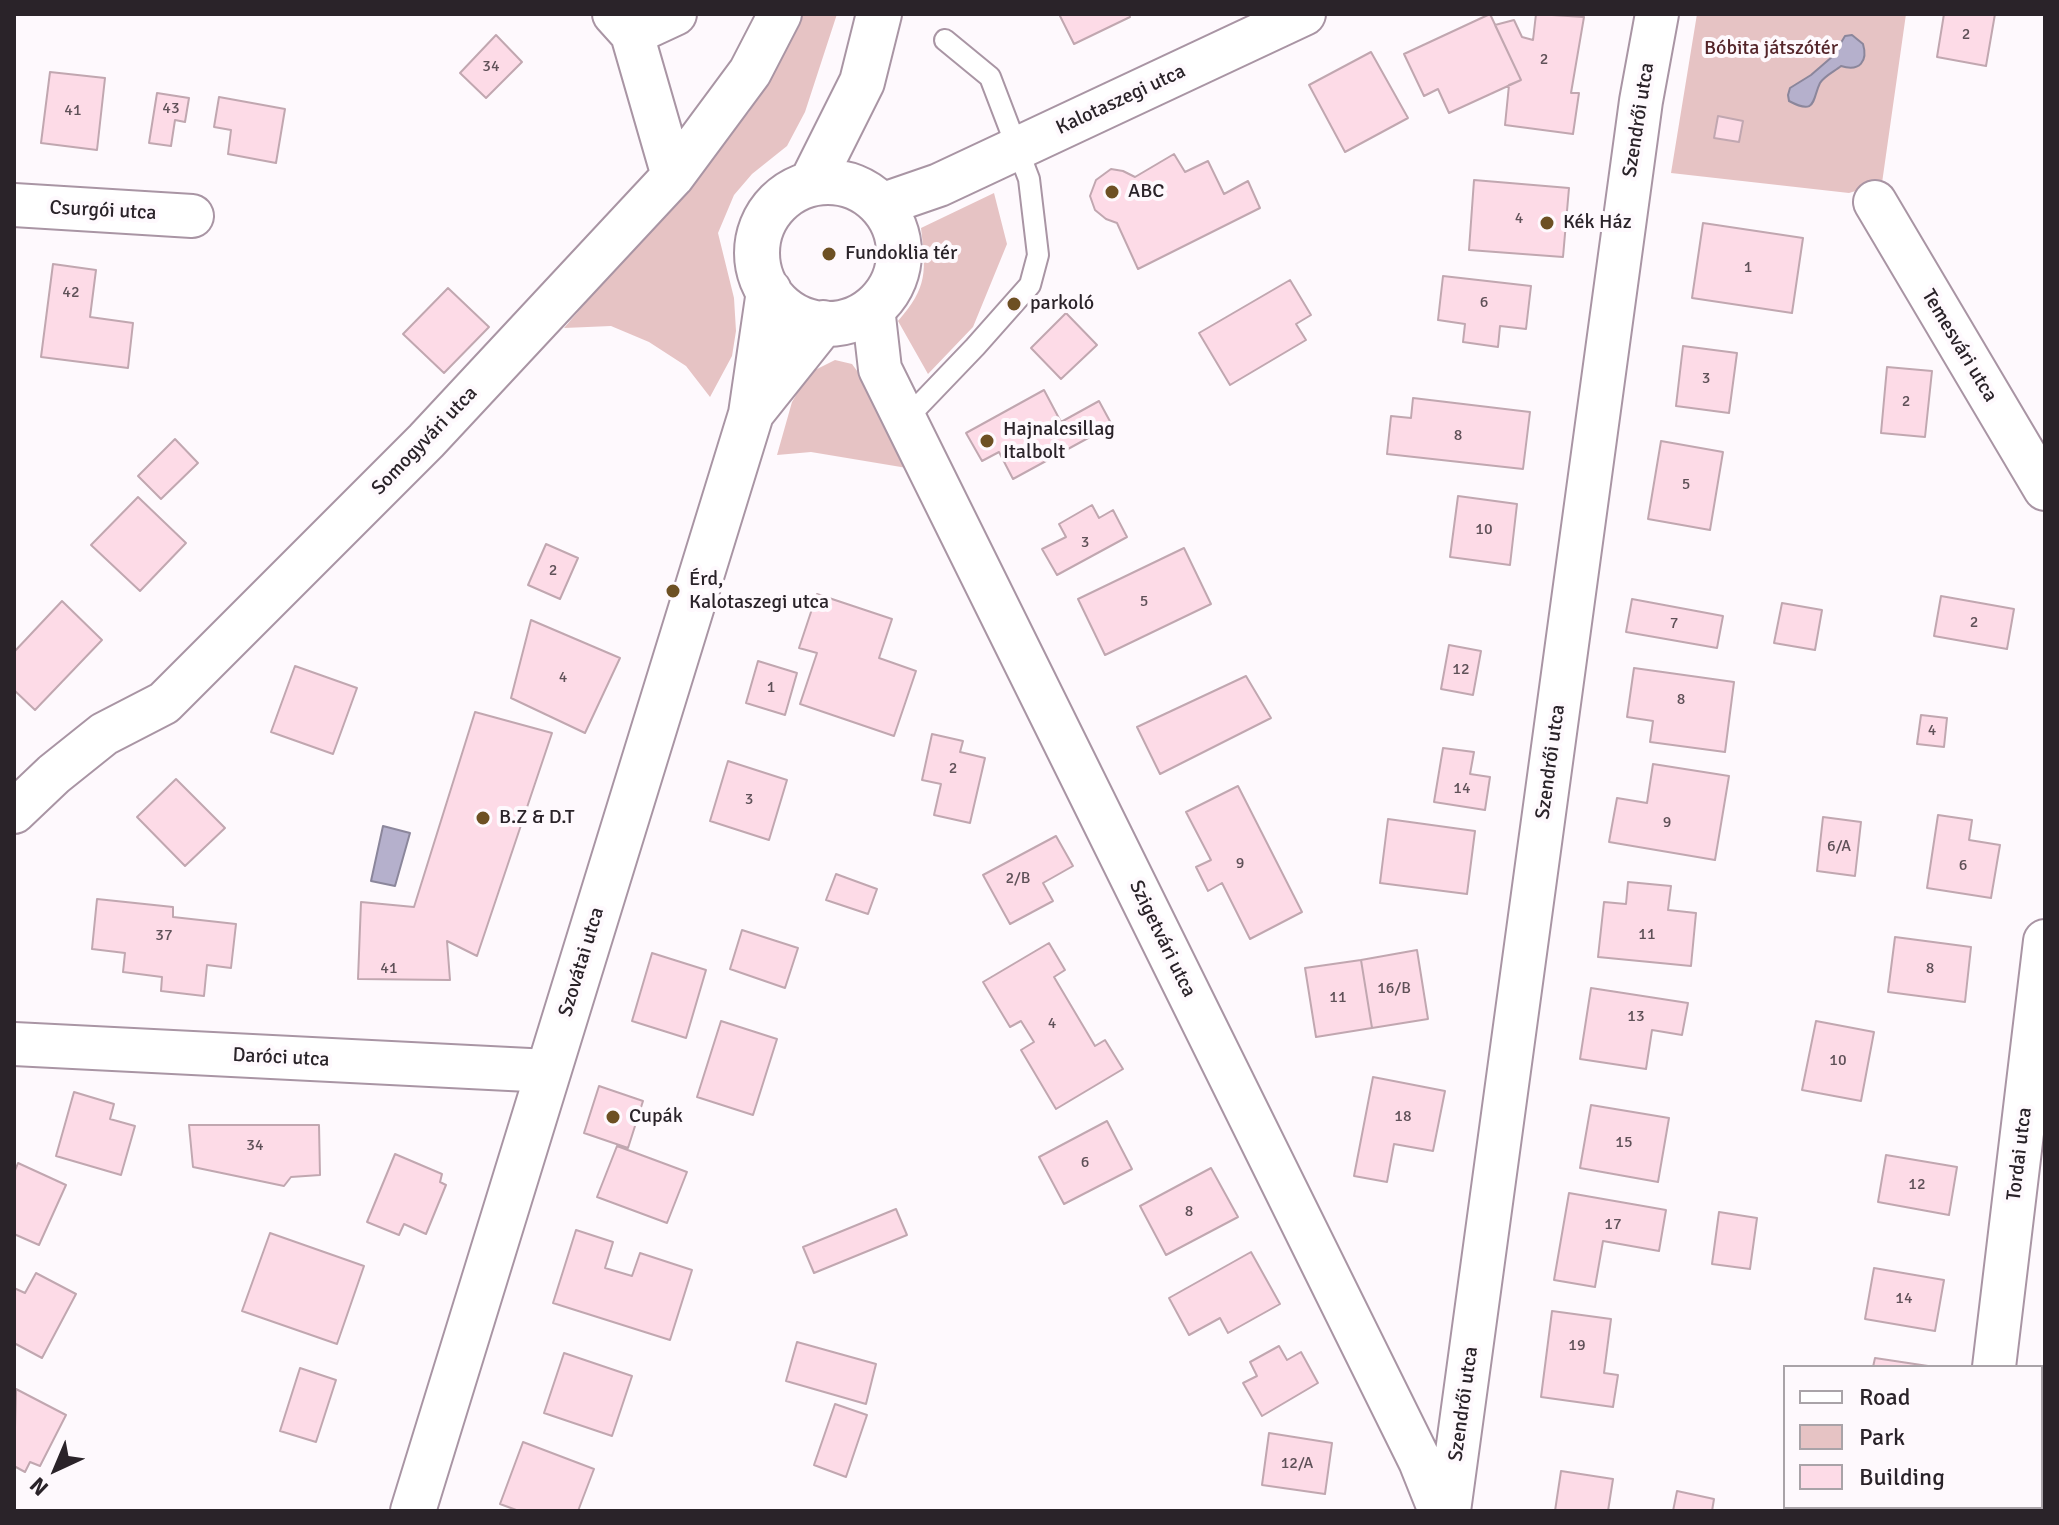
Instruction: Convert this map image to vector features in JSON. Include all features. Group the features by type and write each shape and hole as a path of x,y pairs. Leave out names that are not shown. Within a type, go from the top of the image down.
{"street":[{"path":"673,176 623,24 675,14"},
{"name":"Somogyvári utca","path":"14,812 54,774 104,734 164,703 426,441 673,176 750,72 780,14"},
{"path":"811,184 862,82 879,14"},
{"name":"Kalotaszegi utca","path":"879,208 939,185 1304,14"},
{"name":"Szendrői utca","path":"1449,1511 1641,101 1657,14"},
{"path":"862,82 879,208 899,244 897,273 883,299 849,321 810,321 787,310 769,291 762,278 757,249 765,220 784,197 811,184 837,183 879,208"},
{"name":"Temesvári utca","path":"1875,202 2041,475"},
{"name":"Csurgói utca","path":"14,205 192,216"},
{"path":"751,414 769,291"},
{"name":"Szigetvári utca","path":"873,308 880,369 1420,1461 1440,1511"},
{"path":"751,414 823,323"},
{"name":"Szigetvári utca","path":"823,323 880,369"},
{"name":"Szovátai utca","path":"413,1511 751,414"},
{"name":"Tordai utca","path":"1994,1365 2045,941"},
{"name":"Daróci utca","path":"14,1044 549,1071"}],"lane":[{"path":"905,420 1030,285 1038,255 1029,179 990,77 945,40"}],"green space":[{"path":"802,14 837,14 805,112 787,146 752,174 734,195 718,233 734,298 736,331 732,356 710,397 686,366 649,342 611,326 564,328 749,112 789,31"},
{"name":"Bóbita játszótér","path":"1697,14 1906,14 1882,183 1849,193 1671,173"},
{"path":"994,193 1007,244 973,327 928,374 898,321 915,298 923,278 921,228"},
{"path":"835,360 852,364 863,379 907,468 811,452 777,455 792,402 809,373"}],"shaded area":[{"path":"1852,35 1863,44 1861,64 1841,66 1827,76 1820,83 1809,106 1789,101 1790,88 1833,56 1845,36"},
{"path":"383,826 410,833 395,886 371,881"}],"building":[{"path":"1059,14 1129,14 1130,17 1074,44"},
{"path":"1490,14 1521,80 1449,113 1438,89 1424,96 1404,54"},
{"path":"1536,14 1584,17 1571,93 1579,93 1573,134 1505,125 1509,85 1521,80 1495,25 1514,20 1522,37 1533,40"},
{"path":"1944,14 1995,14 1986,66 1937,57"},
{"path":"496,35 522,62 486,98 460,73"},
{"path":"1371,52 1408,118 1345,152 1309,85"},
{"path":"50,72 105,78 97,150 41,143"},
{"path":"157,93 189,98 185,122 175,120 171,146 149,143"},
{"path":"219,97 285,109 276,163 228,154 231,130 214,127"},
{"path":"1718,116 1743,121 1739,142 1714,138"},
{"path":"1174,154 1185,172 1208,161 1224,194 1248,181 1260,208 1138,269 1117,223 1095,210 1090,196 1096,180 1111,169 1135,177"},
{"path":"1474,180 1569,188 1563,257 1469,250"},
{"path":"1703,223 1803,238 1792,313 1692,298"},
{"path":"53,264 96,270 90,317 133,323 128,368 41,357"},
{"path":"1443,276 1531,286 1526,329 1500,326 1498,347 1463,342 1465,324 1438,320"},
{"path":"1290,280 1311,315 1296,324 1306,340 1230,385 1199,333"},
{"path":"448,288 489,327 444,373 403,334"},
{"path":"1066,313 1097,345 1061,379 1031,348"},
{"path":"1683,346 1737,353 1729,413 1676,406"},
{"path":"1887,367 1932,371 1925,437 1881,433"},
{"path":"1044,390 1061,422 1099,401 1112,425 1013,479 999,452 982,461 966,433"},
{"path":"1413,398 1530,412 1523,469 1387,454 1391,416 1411,418"},
{"path":"175,439 198,463 161,499 138,476"},
{"path":"1661,441 1723,452 1710,530 1648,519"},
{"path":"1458,496 1517,504 1510,565 1450,557"},
{"path":"138,497 186,543 140,591 91,545"},
{"path":"1092,505 1099,518 1113,510 1127,537 1057,575 1042,549 1066,537 1059,524"},
{"path":"546,544 578,558 560,599 528,585"},
{"path":"1184,548 1211,604 1105,655 1078,599"},
{"path":"817,594 892,619 879,658 916,671 894,736 800,704 817,653 799,648"},
{"path":"1941,596 2014,609 2007,649 1934,636"},
{"path":"1632,599 1723,616 1717,648 1626,632"},
{"path":"62,601 102,640 35,710 14,690 14,652"},
{"path":"1782,603 1822,610 1815,650 1774,643"},
{"path":"531,620 620,658 585,733 511,698"},
{"path":"1449,645 1481,651 1473,695 1441,689"},
{"path":"758,661 797,673 785,715 746,703"},
{"path":"295,666 357,688 333,754 271,732"},
{"path":"1634,668 1734,682 1725,752 1650,742 1653,721 1627,717"},
{"path":"1246,676 1271,718 1160,774 1137,727"},
{"name":"B.Z & D.T","path":"475,712 552,733 477,956 447,941 450,980 358,979 361,902 414,907"},
{"path":"1921,715 1947,718 1944,747 1917,744"},
{"path":"932,734 963,741 960,752 985,758 970,823 934,815 941,784 922,780"},
{"path":"1443,748 1474,752 1470,774 1490,777 1485,810 1434,802"},
{"path":"728,761 787,780 769,840 710,821"},
{"path":"1653,764 1729,776 1715,860 1609,842 1617,798 1647,803"},
{"path":"176,779 225,828 185,866 137,817"},
{"path":"1238,786 1302,912 1250,939 1222,883 1208,891 1196,867 1211,860 1186,812"},
{"path":"1938,815 1972,820 1969,840 2000,845 1991,898 1927,888"},
{"path":"1823,817 1861,822 1855,876 1817,871"},
{"path":"1388,819 1475,831 1467,894 1380,883"},
{"path":"1056,836 1073,866 1043,883 1053,901 1010,924 983,875"},
{"path":"836,874 877,889 868,914 826,900"},
{"path":"1628,882 1671,886 1668,910 1696,913 1691,966 1598,957 1604,902 1626,904"},
{"path":"97,899 173,907 173,917 236,924 231,968 207,965 204,996 161,991 162,977 123,972 125,953 92,949"},
{"path":"742,930 798,948 785,988 730,969"},
{"path":"1895,937 1971,947 1965,1002 1888,992"},
{"path":"1049,943 1065,970 1054,977 1095,1046 1105,1040 1123,1069 1056,1109 1021,1050 1034,1042 1021,1021 1010,1027 983,982"},
{"path":"1417,950 1428,1019 1372,1028 1361,960"},
{"path":"652,953 706,970 686,1038 632,1021"},
{"path":"1361,960 1372,1028 1316,1037 1305,968"},
{"path":"1591,988 1688,1003 1682,1035 1652,1030 1646,1069 1580,1059"},
{"path":"721,1021 777,1039 753,1115 697,1097"},
{"path":"1816,1021 1874,1032 1861,1101 1802,1090"},
{"path":"1373,1077 1445,1091 1433,1151 1394,1144 1387,1182 1354,1176"},
{"name":"Cupák","path":"599,1086 643,1101 628,1148 584,1133"},
{"path":"74,1092 114,1104 110,1119 135,1126 121,1175 56,1156"},
{"path":"1591,1105 1669,1118 1658,1182 1580,1168"},
{"path":"1107,1121 1132,1169 1064,1204 1039,1157"},
{"path":"189,1125 319,1125 320,1175 291,1177 284,1186 193,1167"},
{"path":"617,1146 687,1172 667,1223 597,1197"},
{"path":"395,1154 442,1174 440,1182 446,1185 426,1234 404,1224 399,1235 367,1222"},
{"path":"1886,1155 1957,1167 1949,1215 1878,1202"},
{"path":"18,1163 66,1185 39,1245 14,1234 14,1173"},
{"path":"1211,1168 1238,1217 1166,1255 1140,1206"},
{"path":"1569,1193 1666,1210 1659,1251 1603,1241 1595,1287 1554,1280"},
{"path":"896,1209 907,1235 814,1273 803,1247"},
{"path":"1719,1212 1757,1218 1750,1269 1712,1264"},
{"path":"576,1230 613,1242 605,1268 632,1276 640,1253 692,1270 670,1340 553,1303"},
{"path":"270,1233 364,1266 337,1344 242,1311"},
{"path":"1251,1252 1280,1304 1228,1333 1220,1318 1189,1335 1169,1298"},
{"path":"1874,1268 1944,1280 1935,1331 1865,1319"},
{"path":"36,1273 76,1294 42,1358 14,1343 14,1288 25,1293"},
{"path":"1552,1311 1611,1319 1604,1373 1618,1375 1613,1407 1541,1397"},
{"path":"797,1342 876,1364 866,1404 786,1381"},
{"path":"1279,1346 1287,1360 1301,1352 1318,1383 1262,1416 1243,1383 1257,1376 1250,1362"},
{"path":"564,1353 632,1376 612,1436 544,1413"},
{"path":"1875,1358 1921,1365 1873,1365"},
{"path":"300,1368 336,1380 316,1442 280,1431"},
{"path":"16,1389 66,1415 40,1466 30,1462 25,1472 14,1466"},
{"path":"835,1404 867,1415 846,1477 814,1465"},
{"path":"1269,1433 1332,1443 1325,1494 1262,1485"},
{"path":"523,1442 594,1469 578,1511 519,1511 500,1504"},
{"path":"2043,1462 2045,1511 2036,1511 2043,1509"},
{"path":"1561,1471 1613,1479 1608,1511 1555,1511"},
{"path":"1677,1491 1714,1499 1712,1511 1673,1511"}],"place":[{"name":"ABC","path":"1112,192"},
{"name":"Kék Ház","path":"1547,223"},
{"name":"Fundoklia tér","path":"829,254"},
{"name":"parkoló","path":"1014,304"},
{"name":"Hajnalcsillag Italbolt","path":"987,441"},
{"name":"Érd, Kalotaszegi utca","path":"673,591"},
{"name":"B.Z & D.T","path":"483,818"},
{"name":"Cupák","path":"613,1117"}]}
